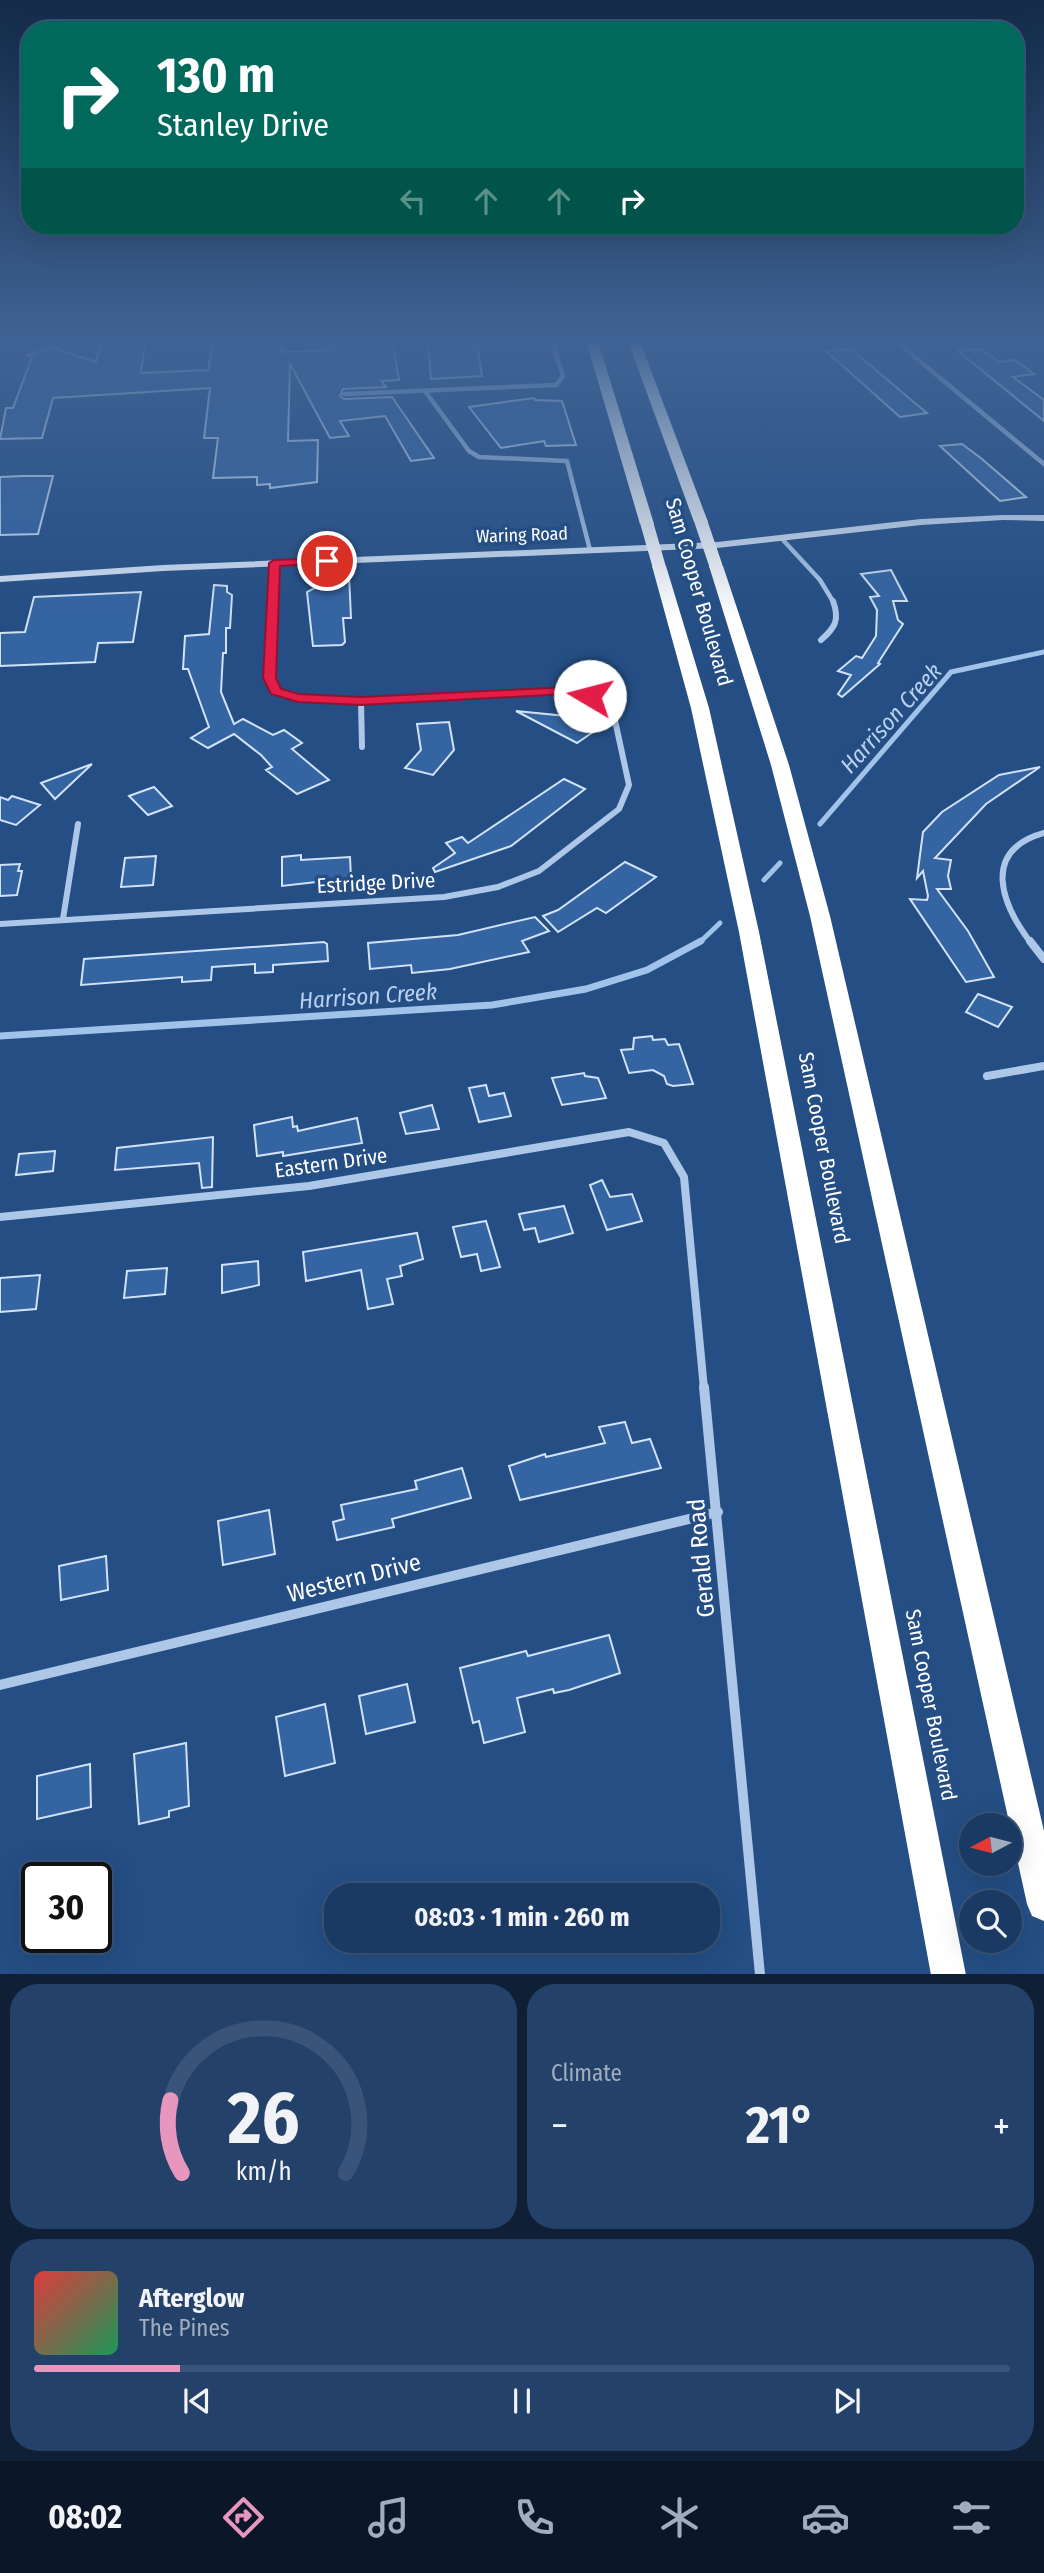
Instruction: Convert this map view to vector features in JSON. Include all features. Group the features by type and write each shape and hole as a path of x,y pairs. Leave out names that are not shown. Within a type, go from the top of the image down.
{"highway":[{"name":"Sam Cooper Boulevard","path":"621,436 699,708 749,933 946,1961"},
{"name":"Sam Cooper Boulevard","path":"669,436 716,566 780,765 820,916 1044,1904"}],"main road":[{"name":"Waring Road","path":"0,579 274,563 783,540 922,520 1044,518"}],"street":[{"path":"458,436 469,451 479,457 567,461 590,550"},
{"path":"1010,436 1044,464"},
{"path":"783,540 815,574 834,601 838,621 821,640"},
{"path":"274,563 270,678 275,691 298,698 361,701 362,747"},
{"name":"Estridge Drive","path":"0,923 444,897 498,887 538,871 619,809 629,785 611,702 568,690 361,701"},
{"path":"63,919 78,824"},
{"path":"1044,833 1019,844 1005,860 1002,886 1011,914 1044,959"},
{"path":"987,1076 1044,1066"},
{"name":"Eastern Drive","path":"0,1217 309,1186 629,1132 664,1143"},
{"name":"Gerald Road","path":"664,1143 684,1177 760,1974"},
{"name":"Western Drive","path":"0,1685 718,1512"}],"building":[{"path":"1,436 43,436 42,438 0,439"},
{"path":"288,436 288,441 318,440 317,482 270,488 270,484 257,485 257,477 213,478 218,438 204,438"},
{"path":"397,436 419,436 434,458 411,461"},
{"path":"492,436 573,436 576,445 546,446 544,441 501,448"},
{"path":"962,444 1026,497 1000,501 940,446"},
{"path":"53,476 38,534 0,535 0,477"},
{"path":"891,570 907,601 893,601 898,620 903,624 878,663 880,664 842,697 838,694 851,675 838,671 856,656 862,658 876,636 877,610 870,597 879,596 861,574"},
{"path":"349,575 351,618 343,618 345,642 342,645 313,646 307,592 331,579 336,581"},
{"path":"214,585 227,586 227,592 232,595 230,628 226,628 226,653 223,653 221,692 234,724 243,719 273,735 284,730 302,743 292,749 329,780 297,794 266,770 272,767 234,734 208,748 191,738 209,727 188,669 183,669 185,636 209,634"},
{"path":"141,592 133,642 98,643 95,662 0,666 0,633 25,632 34,597"},
{"path":"516,711 596,719 593,732 577,743"},
{"path":"449,722 454,750 433,775 405,768 421,750 417,724"},
{"path":"92,764 55,799 41,783"},
{"path":"1040,767 986,804 935,858 951,860 948,876 951,889 937,889 968,931 994,977 966,982 910,899 927,900 928,896 923,871 917,878 923,832 942,812 999,775"},
{"path":"564,779 585,789 511,846 435,872 433,868 455,853 446,843 462,837 468,843"},
{"path":"154,787 172,806 148,815 129,796"},
{"path":"12,796 40,805 16,825 0,820 0,797 8,800"},
{"path":"301,855 301,860 350,857 351,878 282,886 282,857"},
{"path":"156,856 153,885 121,887 125,858"},
{"path":"625,862 656,877 606,913 597,908 558,932 543,916 558,910"},
{"path":"20,864 18,871 22,871 17,895 0,896 0,865"},
{"path":"535,917 549,931 522,941 529,952 450,969 412,973 411,965 370,969 368,943 458,935"},
{"path":"324,942 327,944 328,961 273,965 273,972 255,973 255,964 212,967 211,980 182,982 182,977 81,985 84,959"},
{"path":"978,994 1012,1007 998,1027 966,1012"},
{"path":"652,1036 653,1040 665,1039 668,1045 679,1044 693,1084 667,1084 664,1076 653,1070 629,1073 621,1050 633,1049 634,1038"},
{"path":"584,1073 585,1076 598,1078 606,1098 562,1105 552,1078"},
{"path":"486,1085 489,1096 504,1093 511,1116 479,1122 469,1088"},
{"path":"432,1105 439,1129 406,1134 400,1113"},
{"path":"292,1117 293,1127 297,1126 298,1131 357,1118 362,1143 283,1156 283,1152 257,1156 254,1125"},
{"path":"213,1137 212,1187 202,1188 199,1163 115,1170 117,1148"},
{"path":"55,1151 53,1171 16,1175 19,1154"},
{"path":"602,1180 610,1197 632,1194 642,1221 607,1230 590,1185"},
{"path":"564,1206 573,1233 539,1242 535,1228 524,1230 519,1214"},
{"path":"486,1221 500,1267 481,1271 477,1254 461,1257 453,1227"},
{"path":"417,1233 423,1259 400,1266 402,1276 387,1279 393,1304 368,1309 361,1270 306,1281 303,1252"},
{"path":"258,1261 259,1285 222,1293 222,1265"},
{"path":"167,1268 165,1294 124,1298 127,1271"},
{"path":"40,1275 36,1309 0,1312 0,1278"},
{"path":"625,1422 632,1443 650,1439 661,1468 520,1500 509,1466 545,1454 546,1457 605,1443 599,1427"},
{"path":"462,1468 471,1498 392,1519 394,1527 337,1540 333,1522 344,1519 341,1505 417,1489 415,1481"},
{"path":"269,1510 275,1554 223,1565 218,1521"},
{"path":"106,1556 108,1590 61,1600 59,1566"},
{"path":"609,1635 620,1673 569,1690 554,1693 553,1689 517,1698 525,1732 484,1743 479,1721 473,1723 460,1668 526,1651 528,1656"},
{"path":"407,1684 415,1722 366,1734 359,1696"},
{"path":"325,1704 335,1763 285,1776 276,1717"},
{"path":"186,1743 189,1806 169,1811 169,1817 139,1824 134,1754"},
{"path":"90,1764 91,1807 37,1819 37,1776"}],"waterway":[{"name":"Harrison Creek","path":"820,824 951,672 1044,652"},
{"name":"Harrison Creek","path":"764,880 780,863"},
{"name":"Harrison Creek","path":"699,943 720,923"},
{"name":"Harrison Creek","path":"0,1036 492,1005 586,989 647,970 701,941"}],"route":[{"path":"327,561 274,563 270,678 275,691 298,698 361,701 568,690 590,696"}]}
